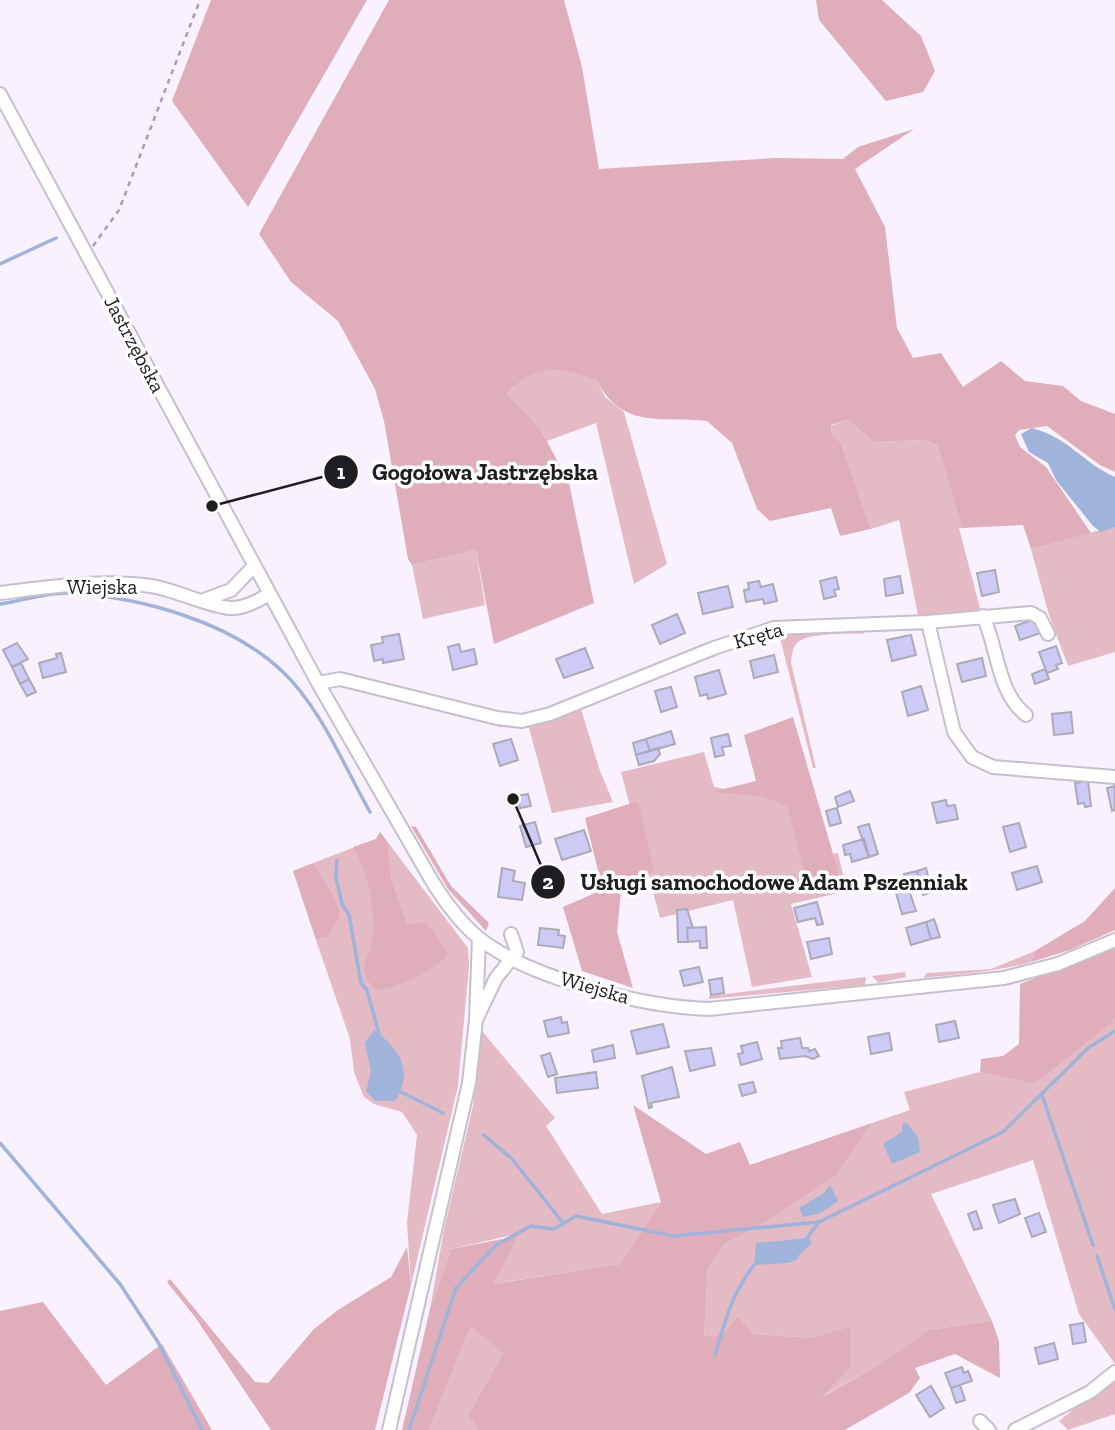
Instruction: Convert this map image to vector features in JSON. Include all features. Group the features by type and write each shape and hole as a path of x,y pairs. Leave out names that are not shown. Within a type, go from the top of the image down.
{"street":[{"name":"Jastrzębska","path":"0,94 269,594"},
{"path":"204,600 226,593 254,566"},
{"name":"Wiejska","path":"0,593 60,586 131,584 229,608 253,603 269,594 432,881 451,909 479,938 513,959 554,975 639,1000 675,1007 718,1009 1004,978 1058,964 1115,940"},
{"name":"Kręta","path":"318,683 341,679 497,719 522,721 562,710 631,680 775,628 928,622 1031,613 1040,618 1048,634"},
{"path":"984,616 1008,691 1015,705 1027,715"},
{"path":"928,622 954,732 972,757 993,768 1115,776"},
{"path":"476,1020 496,978 517,952 511,934"},
{"path":"389,1430 467,1097 476,1020 479,938"},
{"path":"1015,1430 1090,1392 1115,1372"}],"path":[{"path":"85,252 99,241 120,210 201,0"}],"shaded area":[{"path":"211,0 367,0 248,207 172,101"},
{"path":"389,0 564,0 582,67 599,169 776,158 843,159 858,147 914,129 855,169 885,227 897,328 913,358 941,353 963,387 1001,361 1025,381 1063,386 1081,401 1115,414 1115,472 1100,465 1047,426 1019,430 1015,435 1020,447 1046,467 1091,533 1031,549 1023,525 962,528 937,445 924,440 874,442 848,420 831,425 832,435 841,443 871,529 840,536 831,508 770,521 757,509 732,443 707,421 644,418 631,414 607,397 597,381 571,372 549,370 528,376 507,394 540,428 569,483 594,603 494,644 476,550 412,565 408,559 384,421 375,389 338,321 291,282 259,234"},
{"path":"816,0 882,0 921,36 935,71 923,92 886,101 819,20"},
{"path":"539,369 567,370 597,381 605,397 624,412 667,564 634,584 596,423 547,441 540,428 507,394 521,380"},
{"path":"848,420 874,442 924,440 937,445 962,528 959,528 981,612 919,620 899,520 871,529 841,443 832,435 831,426"},
{"path":"1115,526 1115,652 1068,666 1049,615 1031,549"},
{"path":"476,550 485,605 423,619 412,565"},
{"path":"862,628 864,634 830,634 803,639 793,649 791,663 816,768 813,768 778,630"},
{"path":"603,697 607,699 581,709 600,771 613,802 552,813 529,728 498,727 494,722"},
{"path":"793,717 841,881 822,896 804,870 787,806 761,796 711,792 756,781 744,735"},
{"path":"704,752 714,787 790,801 807,858 838,853 847,891 791,904 812,977 752,987 733,900 660,918 621,772"},
{"path":"638,801 654,871 621,891 617,932 633,988 582,971 563,907 595,893 598,870 585,818"},
{"path":"411,826 416,827 451,886 489,923 486,931 448,889"},
{"path":"380,832 468,948 469,966 458,1086 411,1285 407,1222 417,1135 402,1112 374,1104 364,1097 354,1072 350,1039 316,940 328,937 341,915 335,897 313,863 376,839"},
{"path":"380,832 387,841 391,880 407,924 425,923 433,930 448,954 425,973 377,991 364,972 371,946 373,919 370,894 359,857 353,847 376,839"},
{"path":"313,863 335,897 341,915 328,937 316,940 293,871"},
{"path":"1115,888 1115,930 1070,950 1031,962 1035,951 1085,921"},
{"path":"1115,947 1115,1018 1111,1023 1034,1084 980,1072 981,1059 1003,1056 1019,1044 1020,984"},
{"path":"1035,951 1031,962 977,972 923,978 927,973 991,969"},
{"path":"905,972 906,977 878,983 872,976"},
{"path":"866,977 865,985 709,999 709,996"},
{"path":"1115,1018 1115,1364 1079,1314 1033,1160 931,1194 992,1321 928,1330 878,1365 819,1398 850,1326 812,1338 754,1334 738,1316 720,1336 704,1336 708,1269 725,1244 769,1220 835,1177 872,1123 910,1110 904,1092 980,1072 1034,1084"},
{"path":"481,1030 555,1118 546,1126 602,1214 661,1202 620,1264 492,1284 517,1234 451,1249 430,1309 444,1229 473,1106"},
{"path":"633,1105 706,1154 740,1142 750,1165 872,1123 835,1177 769,1220 725,1244 708,1269 704,1336 720,1336 738,1316 754,1334 812,1338 850,1326 850,1367 822,1397 878,1365 928,1330 992,1321 999,1341 1000,1378 955,1354 915,1368 920,1378 909,1393 845,1430 478,1430 468,1415 503,1353 470,1326 429,1430 402,1430 430,1309 451,1249 518,1236 493,1284 620,1264 661,1202"},
{"path":"407,1247 411,1285 375,1430 271,1430 195,1317 167,1282 170,1279 255,1382 268,1383 314,1329 338,1310 391,1277"},
{"path":"43,1302 106,1385 162,1344 212,1430 0,1430 0,1311"},
{"path":"470,1325 503,1353 468,1415 478,1430 429,1430"},
{"path":"1115,1376 1115,1414 1068,1430 1059,1421"}],"water":[{"path":"1032,428 1056,438 1115,477 1115,527 1101,532 1093,526 1056,480 1048,463 1029,452 1021,434"},
{"path":"374,1030 397,1053 404,1070 401,1090 395,1101 375,1101 366,1091 371,1072 365,1043"},
{"path":"906,1122 918,1137 920,1152 892,1164 883,1144 902,1132 902,1125"},
{"path":"830,1185 838,1201 821,1213 803,1217 799,1208 824,1193"},
{"path":"809,1238 812,1243 798,1259 789,1263 754,1265 756,1243"}],"building":[{"path":"995,570 999,592 982,596 977,573"},
{"path":"900,576 903,593 886,596 884,579"},
{"path":"836,577 839,589 834,590 836,596 824,599 820,581"},
{"path":"759,581 761,587 773,584 777,601 764,604 763,599 746,602 744,590 749,589 748,583"},
{"path":"728,586 733,607 703,614 698,593"},
{"path":"677,614 685,633 660,644 652,625"},
{"path":"1035,619 1041,633 1020,640 1015,626"},
{"path":"399,634 404,659 383,663 383,659 374,661 371,645 383,643 382,637"},
{"path":"911,635 916,655 892,661 887,640"},
{"path":"17,643 28,659 12,667 3,650"},
{"path":"459,644 461,652 474,649 477,664 453,670 448,647"},
{"path":"1056,646 1062,663 1056,665 1058,669 1047,673 1039,652"},
{"path":"585,648 593,668 564,678 556,659"},
{"path":"61,653 66,672 43,678 39,663 57,658 56,654"},
{"path":"774,655 778,672 754,678 750,661"},
{"path":"982,658 986,676 962,682 957,664"},
{"path":"21,663 29,679 20,684 12,667"},
{"path":"1045,669 1049,679 1035,684 1032,674"},
{"path":"719,670 726,694 708,699 707,694 700,696 695,677"},
{"path":"29,679 36,692 27,696 20,684"},
{"path":"921,686 928,710 908,716 902,692"},
{"path":"671,687 677,707 661,712 655,691"},
{"path":"1071,712 1073,733 1054,735 1052,714"},
{"path":"671,731 675,744 650,751 646,739"},
{"path":"728,734 731,746 722,747 724,755 715,757 711,738"},
{"path":"511,739 518,760 500,766 493,744"},
{"path":"646,739 650,751 636,755 633,743"},
{"path":"658,748 660,754 654,761 639,765 636,755"},
{"path":"1088,781 1091,806 1085,807 1084,803 1078,804 1075,783"},
{"path":"1115,786 1115,810 1112,811 1107,788"},
{"path":"850,791 854,801 838,807 835,797"},
{"path":"528,794 531,806 520,808 517,796"},
{"path":"946,800 947,806 955,805 958,819 937,823 932,803"},
{"path":"837,808 841,823 830,826 826,811"},
{"path":"535,822 541,843 526,847 520,826"},
{"path":"1019,823 1026,847 1010,852 1003,827"},
{"path":"869,824 878,854 869,857 858,827"},
{"path":"584,830 591,851 562,860 555,839"},
{"path":"864,839 869,857 852,862 850,854 845,855 843,845"},
{"path":"1037,866 1042,882 1017,890 1012,873"},
{"path":"502,868 515,871 513,881 525,883 522,900 498,897"},
{"path":"926,868 932,892 923,895 917,871"},
{"path":"917,871 920,884 907,887 904,874"},
{"path":"909,890 916,911 902,914 896,893"},
{"path":"817,902 823,924 817,925 815,918 798,922 794,908"},
{"path":"687,909 693,928 687,928 688,942 678,942 677,910"},
{"path":"934,919 940,937 931,939 926,922"},
{"path":"926,922 931,939 911,945 906,928"},
{"path":"706,927 707,948 700,948 700,941 688,942 687,928"},
{"path":"540,928 559,930 558,935 565,936 563,948 538,945"},
{"path":"829,938 832,954 811,959 807,942"},
{"path":"699,967 703,982 684,986 680,971"},
{"path":"722,978 724,993 711,995 709,980"},
{"path":"561,1017 562,1023 567,1022 569,1033 548,1037 544,1021"},
{"path":"955,1021 959,1038 939,1042 936,1025"},
{"path":"663,1024 669,1047 637,1054 631,1031"},
{"path":"889,1033 892,1050 871,1054 868,1037"},
{"path":"800,1038 802,1048 808,1048 809,1051 815,1049 819,1056 813,1059 805,1056 780,1059 778,1048 782,1048 781,1041"},
{"path":"757,1042 762,1059 741,1065 738,1054 743,1053 741,1046"},
{"path":"613,1045 615,1058 594,1062 592,1050"},
{"path":"711,1048 715,1065 690,1071 685,1051"},
{"path":"550,1053 557,1074 548,1077 541,1056"},
{"path":"672,1067 679,1097 651,1103 652,1107 649,1108 642,1076"},
{"path":"596,1072 598,1088 557,1093 555,1078"},
{"path":"753,1082 756,1092 742,1096 739,1085"},
{"path":"1015,1199 1020,1214 999,1223 993,1205"},
{"path":"976,1211 982,1228 974,1230 968,1214"},
{"path":"1039,1213 1046,1232 1032,1237 1025,1218"},
{"path":"1083,1323 1086,1342 1073,1344 1070,1325"},
{"path":"1054,1343 1058,1359 1039,1364 1035,1348"},
{"path":"962,1367 964,1373 968,1371 972,1381 951,1388 945,1373"},
{"path":"960,1385 965,1400 956,1403 951,1388"},
{"path":"931,1386 944,1408 930,1417 916,1395"}],"waterway":[{"path":"0,264 56,238"},
{"path":"0,604 61,593 96,595 154,606 210,625 236,638 261,653 282,671 309,702 370,812"},
{"path":"337,860 336,878 342,904 349,915 361,983 367,990 379,1034"},
{"path":"409,1430 456,1288 496,1245 531,1226 554,1229 576,1216 673,1236 819,1222 1003,1132 1088,1048 1115,1031"},
{"path":"401,1092 443,1113"},
{"path":"1042,1095 1093,1245"},
{"path":"484,1135 512,1159 564,1224"},
{"path":"0,1143 120,1284 158,1342 202,1430"},
{"path":"807,1238 818,1223"},
{"path":"1097,1256 1115,1310"},
{"path":"715,1355 735,1297 754,1265"}],"place":[{"name":"Gogołowa Jastrzębska","path":"212,506"},
{"name":"Usługi samochodowe Adam Pszenniak","path":"513,799"}]}
